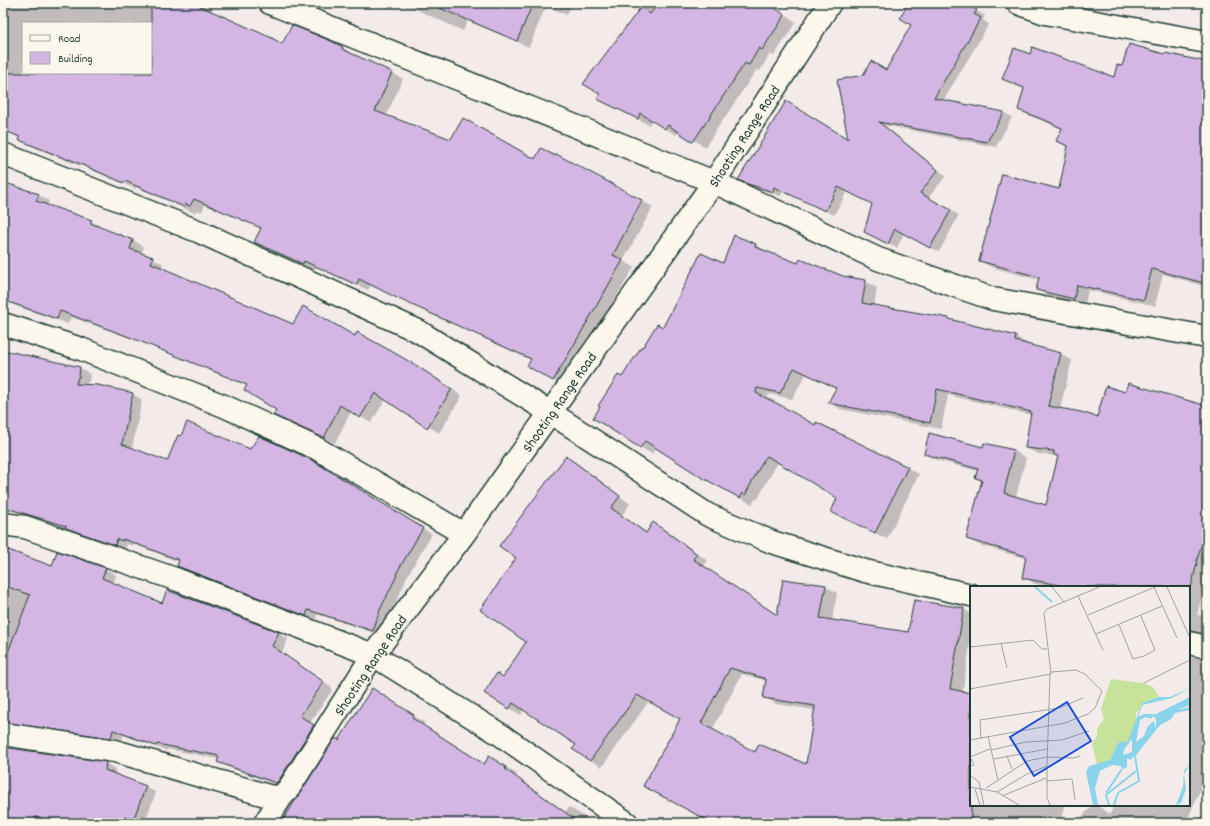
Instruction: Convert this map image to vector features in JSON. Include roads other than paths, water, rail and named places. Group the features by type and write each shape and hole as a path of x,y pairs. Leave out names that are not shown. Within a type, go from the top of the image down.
{"street":[{"path":"270,3 714,182 878,259 993,299 1207,337"},
{"name":"Shooting Range Road","path":"265,823 282,796 289,788 373,655 464,534 714,182 830,3"},
{"path":"1018,3 1045,13 1207,42"},
{"path":"3,154 200,232 418,331 551,413 708,514 772,542 865,571 970,595"},
{"path":"3,324 81,349 224,406 316,448 464,534"},
{"path":"3,524 25,527 178,580 373,655 500,735 628,823"},
{"path":"1190,643 1207,647"},
{"path":"3,734 115,752 272,797 282,796"}]}
